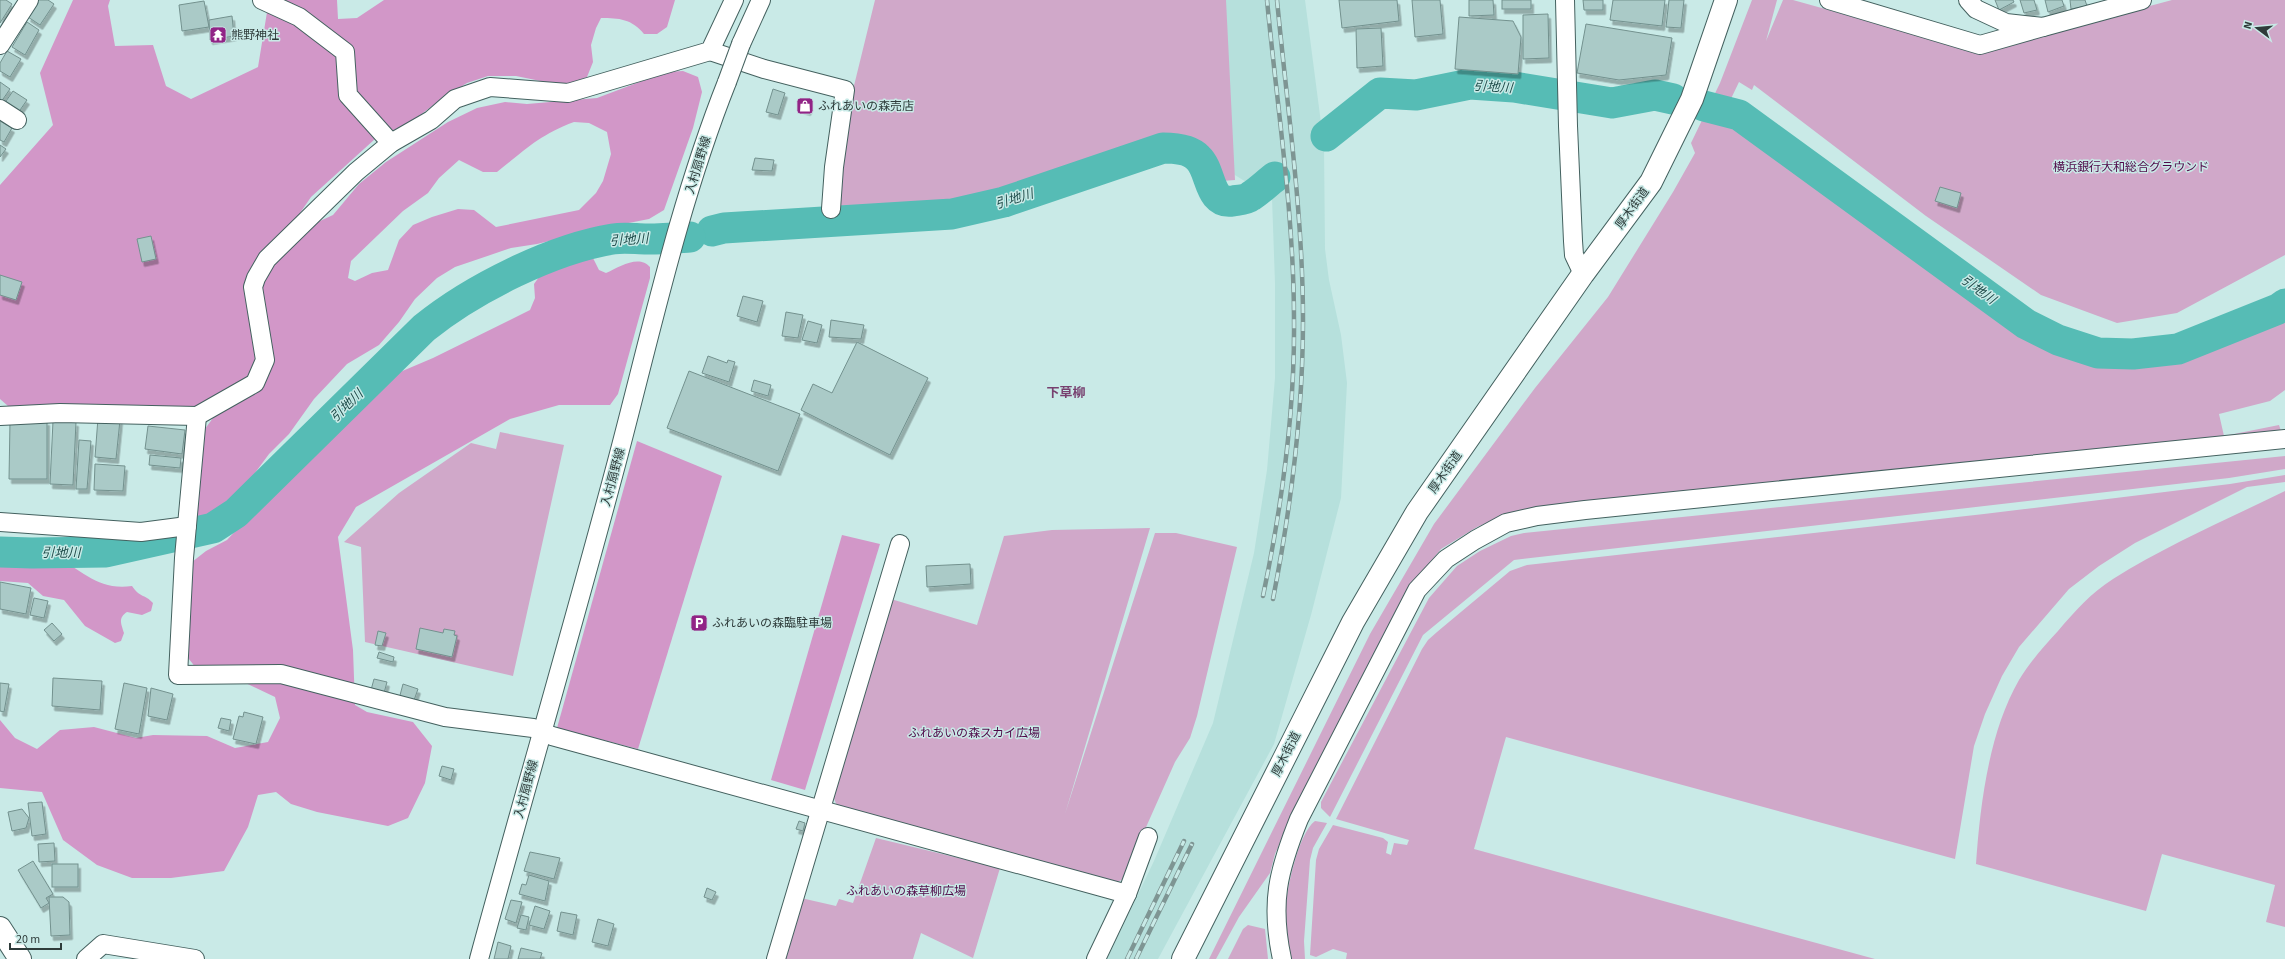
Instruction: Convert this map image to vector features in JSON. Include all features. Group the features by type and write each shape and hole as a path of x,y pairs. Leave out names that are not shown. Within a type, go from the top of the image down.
{"main road":[{"name":"厚木街道","path":"1183,959 1357,615 1417,512 1583,274 1651,182 1692,99 1726,0"},
{"path":"0,928 20,959"}],"street":[{"path":"0,45 29,0"},
{"path":"262,0 299,17 345,52 348,95 390,143"},
{"path":"710,51 734,0"},
{"name":"入村扇野線","path":"479,959 666,276 703,147 741,44 761,0"},
{"path":"1565,0 1568,126 1574,255 1583,274"},
{"path":"1829,0 1980,45 2142,0"},
{"path":"1968,0 1976,8 2006,23 2043,27"},
{"path":"0,416 60,413 197,416 255,383 265,360 253,287 256,278 267,259 356,172 390,143 431,120 455,99 490,87 568,93 710,51 764,68 845,90 834,167 832,209"},
{"path":"0,109 17,120"},
{"path":"197,416 184,558 178,675 281,674 445,717 533,728 541,733 1127,894"},
{"path":"1282,959 1275,912 1278,884 1284,855 1300,819 1388,646 1417,590 1446,559 1475,540 1506,523 1537,516 1585,510 2285,439"},
{"path":"0,522 142,532 187,526"},
{"path":"776,959 822,810 900,544"},
{"path":"1096,959 1127,894 1148,837"},
{"path":"86,959 103,944 195,959"}],"shaded area":[{"path":"73,0 110,0 108,6 115,46 153,45 166,86 191,99 258,67 269,0 337,0 338,19 357,18 384,0 675,0 667,27 657,34 644,34 635,25 625,20 601,18 596,28 591,45 593,62 587,77 565,86 516,76 488,76 467,83 444,97 411,122 375,139 311,197 300,213 300,222 307,227 333,215 359,184 386,162 448,122 477,108 505,102 527,104 597,98 666,72 683,71 698,77 702,92 693,128 664,210 649,219 598,229 537,244 511,248 455,267 437,278 415,299 399,322 379,345 347,364 314,399 289,434 269,454 246,485 225,507 212,519 196,524 199,437 213,418 211,413 19,410 8,406 0,399 0,185 53,125 40,73","holes":["574,122 589,123 607,132 611,154 603,181 596,193 579,210 496,227 474,210 458,209 413,225 399,240 388,270 372,273 355,281 348,278 351,261 403,211 428,193 439,178 459,160 483,172 497,172 551,132"]},
{"path":"1215,0 1305,0 1324,146 1325,249 1329,280 1341,335 1347,383 1341,498 1311,615 1274,744 1158,959 1107,959 1154,861 1213,723 1254,553 1267,470 1275,378 1275,283 1272,198 1230,172"},
{"path":"587,256 593,258 599,270 606,273 623,265 635,262 645,263 650,267 650,278 618,394 610,405 559,405 510,419 356,507 338,537 353,650 355,705 367,712 413,722 432,746 425,783 408,818 388,826 317,812 291,804 276,792 258,795 248,827 224,871 171,878 132,878 97,865 63,840 42,792 0,788 0,720 15,738 37,749 60,730 94,727 136,738 153,735 207,736 235,748 268,742 280,718 275,697 235,678 196,668 185,654 192,562 206,551 227,540 335,425 393,375 433,358 530,310 535,298 534,284 544,270 579,257"},
{"path":"637,441 722,476 638,749 557,728"},
{"path":"842,535 880,544 805,790 771,780"},
{"path":"55,557 100,582 120,587 132,586 153,603 151,611 142,615 127,612 124,614 121,621 124,633 121,641 115,643 85,626 64,600 43,596 28,583 0,581 0,559 14,562"}],"green space":[{"path":"875,0 1226,0 1235,180 1222,181 1182,161 1149,157 974,201 838,211 850,102"},
{"name":"横浜銀行大和総合グラウンド","path":"1752,0 1777,0 1766,41 1783,0 1793,0 1979,52 2172,0 2285,0 2285,255 2177,313 2117,323 2041,295 1926,216 1754,85 1752,90 1739,82 1727,107 1782,158 1863,220 2050,340 2081,354 2103,360 2125,362 2154,360 2193,349 2233,333 2285,308 2285,390 2270,401 2219,414 2224,436 2279,425 2281,431 1500,517 1477,527 1441,549 1408,590 1288,824 1275,854 1270,873 1239,917 1216,959 1209,959 1370,634 1434,524 1535,388 1608,297 1673,192 1695,153 1691,143 1720,83"},
{"path":"500,432 564,445 513,676 365,642 361,547 344,542 399,493 471,443 496,449"},
{"path":"2285,456 2285,469 2229,478 1514,560 1423,635 1330,817 1321,808 1321,802 1429,598 1457,566 1480,551 1511,536 1524,533"},
{"path":"2285,475 2285,482 2247,487 2135,543 2099,566 2069,589 2019,647 2002,676 1985,714 1974,746 1955,859 1506,737 1474,849 1875,959 1346,959 1347,953 1333,949 1316,957 1310,955 1316,860 1319,849 1333,825 1383,838 1388,842 1386,853 1391,855 1394,843 1407,845 1409,840 1336,819 1422,649 1428,640 1437,632 1510,571 1527,565 1984,514 2230,484"},
{"path":"2285,491 2285,927 2266,922 2275,885 2162,854 2146,911 1976,864 1983,794 1993,746 2000,722 2009,700 2019,680 2037,654 2084,603 2113,579 2176,544"},
{"name":"ふれあいの森スカイ広場","path":"1150,528 1065,814 1155,533 1176,533 1237,547 1197,716 1190,738 1175,762 1123,879 1116,883 838,808 832,794 891,599 977,625 1004,536 1052,530"},
{"path":"1315,821 1327,823 1313,848 1310,860 1304,941 1305,959 1290,959 1285,921 1287,894 1298,851 1303,838"},
{"name":"ふれあいの森草柳広場","path":"876,838 1000,868 973,958 921,933 913,959 784,959 801,898 836,906 839,899 853,903"},
{"path":"1248,925 1265,929 1268,959 1228,959 1243,929"}],"building":[{"path":"0,0 6,0 12,4 0,23"},
{"path":"38,0 48,0 54,4 40,25 28,17"},
{"path":"1339,0 1397,0 1399,21 1342,28"},
{"path":"1412,0 1440,0 1443,34 1415,37"},
{"path":"1469,0 1493,0 1494,15 1469,16"},
{"path":"1502,0 1531,0 1531,9 1502,9"},
{"path":"1583,0 1603,0 1603,10 1584,10"},
{"path":"1613,0 1665,0 1662,26 1610,20"},
{"path":"1669,0 1684,0 1681,28 1666,27"},
{"path":"1995,0 2013,0 2014,2 1999,10"},
{"path":"2020,0 2034,0 2037,10 2024,13"},
{"path":"2045,0 2062,0 2064,6 2048,12"},
{"path":"2070,0 2085,0 2087,6 2071,9"},
{"path":"204,1 209,27 182,31 179,5"},
{"path":"1548,14 1549,58 1523,59 1523,15"},
{"path":"232,16 234,36 210,40 209,20"},
{"path":"1459,17 1513,21 1521,37 1518,74 1455,69"},
{"path":"27,22 39,30 25,55 12,47"},
{"path":"1586,24 1672,38 1666,75 1619,80 1577,73"},
{"path":"1381,28 1383,66 1357,68 1356,29"},
{"path":"7,51 21,59 10,77 0,71 0,63"},
{"path":"0,82 10,89 1,102 0,101"},
{"path":"773,89 785,93 778,115 766,112"},
{"path":"13,91 27,100 18,113 4,104"},
{"path":"802,104 810,106 808,111 801,109"},
{"path":"0,121 12,128 4,142 0,140"},
{"path":"0,145 6,149 0,157"},
{"path":"755,158 774,160 772,171 752,170"},
{"path":"1940,187 1961,193 1957,208 1935,201"},
{"path":"151,236 156,259 142,262 137,239"},
{"path":"0,275 22,282 16,300 0,295"},
{"path":"743,296 763,301 757,322 737,316"},
{"path":"786,312 803,315 798,338 782,336"},
{"path":"831,320 864,325 861,339 829,337"},
{"path":"808,321 822,325 817,343 802,340"},
{"path":"857,342 928,378 890,455 801,410 813,384 832,393"},
{"path":"708,356 727,363 728,360 735,362 729,382 702,373"},
{"path":"689,371 800,414 778,471 667,428"},
{"path":"754,380 771,385 768,396 751,391"},
{"path":"98,418 120,420 116,459 95,457"},
{"path":"10,421 47,421 47,479 9,479"},
{"path":"53,421 76,422 73,485 50,484"},
{"path":"148,426 185,430 182,454 145,449"},
{"path":"79,440 91,441 87,489 76,489"},
{"path":"150,455 181,458 180,468 149,465"},
{"path":"95,464 125,466 123,491 94,490"},
{"path":"970,564 971,584 927,587 926,566"},
{"path":"0,582 31,588 26,614 0,609"},
{"path":"34,598 48,601 44,618 30,615"},
{"path":"52,623 62,634 54,641 44,630"},
{"path":"420,628 443,633 444,629 455,631 454,635 457,636 452,657 416,649"},
{"path":"378,631 386,633 382,646 375,645"},
{"path":"379,652 394,657 393,662 377,658"},
{"path":"53,678 102,681 100,710 52,706"},
{"path":"374,679 387,682 384,693 371,690"},
{"path":"0,683 9,684 4,712 0,711"},
{"path":"124,683 147,688 139,734 115,729"},
{"path":"403,684 418,689 413,703 399,699"},
{"path":"151,688 173,694 167,720 148,716"},
{"path":"244,712 263,717 256,744 233,739 239,716 243,717"},
{"path":"221,718 231,720 229,731 218,728"},
{"path":"442,766 454,769 451,780 439,776"},
{"path":"42,802 46,834 32,836 28,803"},
{"path":"22,809 29,818 26,828 12,831 8,812"},
{"path":"799,821 805,823 803,831 796,829"},
{"path":"54,843 55,861 39,862 38,844"},
{"path":"530,852 560,858 554,879 524,871"},
{"path":"33,861 53,894 46,898 49,903 41,908 18,870"},
{"path":"52,864 78,864 78,887 52,887"},
{"path":"529,875 549,881 545,901 519,894 522,884 526,885"},
{"path":"707,888 716,892 712,900 704,897"},
{"path":"49,897 63,897 69,902 70,935 51,936"},
{"path":"511,900 522,902 516,923 505,919"},
{"path":"535,906 550,911 544,929 529,925"},
{"path":"561,912 577,915 573,935 557,931"},
{"path":"521,915 529,917 526,930 517,928"},
{"path":"598,919 614,924 608,946 592,942"},
{"path":"498,942 511,946 508,959 494,959"},
{"path":"521,948 542,953 540,959 518,959"}],"waterway":[{"name":"引地川","path":"1326,136 1380,93 1416,95 1470,84 1514,87 1612,103 1655,95 1673,99"},
{"name":"引地川","path":"1704,106 1739,115 2026,324 2058,340 2098,353 2133,354 2178,349 2278,309 2285,304"},
{"name":"引地川","path":"712,231 724,228 952,214 1004,202 1163,148 1182,150 1195,155 1206,171 1215,193 1219,198 1225,201 1245,199 1257,192 1275,177"},
{"name":"引地川","path":"0,552 106,552 213,528 236,513 424,328 443,313 465,299 489,285 539,261 589,244 617,238 652,239 690,237"}],"railway":[{"path":"1263,596 1276,527 1286,458 1290,424 1294,355 1293,280 1288,200 1267,0"},
{"path":"1273,599 1295,460 1301,390 1303,320 1300,240 1294,160 1277,0"},
{"path":"1127,959 1184,841"},
{"path":"1136,959 1192,844"}],"place":[{"name":"熊野神社","path":"218,35"},
{"name":"ふれあいの森売店","path":"805,106"},
{"name":"ふれあいの森臨駐車場","path":"699,623"}],"district":[{"name":"下草柳","path":"1066,392"}]}
